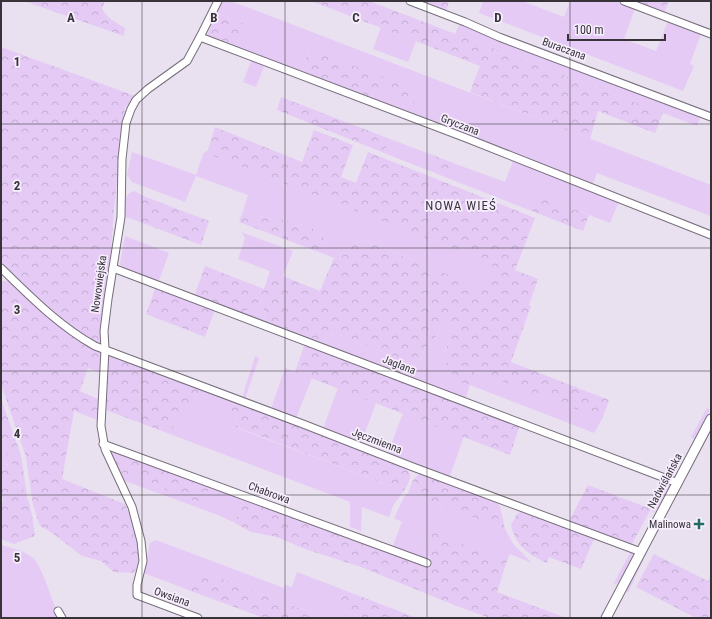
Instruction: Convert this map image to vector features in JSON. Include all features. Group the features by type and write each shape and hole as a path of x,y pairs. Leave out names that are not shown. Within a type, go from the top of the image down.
{"main road":[{"name":"Nadwiślańska","path":"606,618 678,483 708,434 711,419"}],"street":[{"name":"Nowowiejska","path":"139,596 137,595 136,591 143,562 141,541 132,507 103,444 101,426 105,349 104,331 121,217 122,159 126,123 136,100 148,89 187,61 218,1"},
{"name":"Buraczana","path":"410,1 499,37 711,117"},
{"path":"624,1 711,34"},
{"name":"Gryczana","path":"200,38 466,138 711,235"},
{"name":"Jęczmienna","path":"1,268 46,312 81,338 95,346 413,468 641,552"},
{"name":"Jaglana","path":"113,268 678,483"},
{"name":"Chabrowa","path":"103,444 428,563"},
{"name":"Owsiana","path":"139,596 198,618"},
{"path":"58,611 62,618"}],"green space":[{"path":"24,1 105,1 102,8 104,12 112,20 125,28 124,36"},
{"path":"222,1 229,1 244,6 711,185 711,216 597,173 593,184 370,100 375,88 414,103 309,49 301,74 235,48 245,24 217,13"},
{"path":"311,1 369,1 663,113 655,133 598,111 590,139 470,92 480,66"},
{"path":"414,1 447,1 449,2 445,13"},
{"path":"483,1 522,1 564,17 570,1 615,1 635,9 624,39 656,51 668,21 701,34 690,64 694,66 683,91 479,13"},
{"path":"640,1 669,1 664,13 639,3"},
{"path":"217,13 245,24 235,48 206,37"},
{"path":"460,23 701,115 697,126 455,34"},
{"path":"381,27 416,41 408,62 373,49"},
{"path":"1,47 135,96 125,108 114,209 110,264 104,294 102,345 91,342 46,308 1,264"},
{"path":"309,49 418,90 414,103 375,88 370,100 301,74"},
{"path":"252,59 265,64 256,87 243,82"},
{"path":"281,97 390,139 384,153 277,110"},
{"path":"215,127 302,162 314,130 353,145 341,177 356,183 368,152 535,218 515,270 538,279 529,305 531,306 511,362 609,400 602,419 475,371 470,385 453,380 451,370 442,358 450,340 448,320 445,320 438,334 424,350 419,366 332,332 327,344 265,320 263,305 258,303 239,314 194,297 205,266 264,289 270,271 320,291 334,258 339,260 359,238 484,289 493,264 213,156 208,150"},
{"path":"390,139 435,156 430,171 384,153"},
{"path":"208,150 213,156 494,264 484,289 359,238 339,260 324,254 326,245 324,238 318,232 301,224 261,217 243,211 248,195 196,176 185,202 132,182 127,175 132,152 196,175 203,154"},
{"path":"435,156 456,164 450,179 430,171"},
{"path":"513,161 619,201 610,223 535,194 529,210 450,179 456,164 505,182"},
{"path":"134,191 146,197 140,204 137,221 124,216 126,198"},
{"path":"535,194 589,215 583,231 529,210"},
{"path":"146,197 209,221 201,245 137,221 140,204"},
{"path":"243,211 261,217 301,224 318,232 324,238 326,245 324,254 239,222"},
{"path":"241,232 293,251 283,276 238,259 245,238"},
{"path":"125,236 169,253 158,283 123,269 120,264"},
{"path":"3,281 8,281 13,284 49,318 71,334 102,352 101,373 88,368 80,391 100,400 98,420 74,411 62,479 125,504 138,538 140,556 134,573 114,572 101,561 82,556 55,535 40,526 33,505 26,457 1,384 1,284"},
{"path":"156,286 215,309 205,337 146,314"},
{"path":"258,303 263,305 265,320 327,344 332,332 419,366 424,350 438,334 445,320 449,320 450,340 444,351 445,363 450,367 453,373 475,370 602,419 594,433 470,385 465,400 238,314 247,311 254,304"},
{"path":"305,343 520,425 510,455 295,372"},
{"path":"109,353 200,388 191,410 182,408 170,434 103,409"},
{"path":"255,356 259,358 245,399 242,398"},
{"path":"285,368 312,378 296,418 271,409"},
{"path":"200,388 231,399 237,421 237,428 404,491 394,504 389,517 362,507 361,531 350,527 350,502 170,434 182,407 191,410"},
{"path":"338,388 376,403 361,443 323,429"},
{"path":"1,399 21,455 26,488 1,443"},
{"path":"231,399 400,465 408,471 410,474 410,479 404,491 236,427 237,418 230,409 229,405"},
{"path":"707,408 709,409 709,412 694,439 691,437"},
{"path":"403,413 464,436 450,476 388,453"},
{"path":"1,443 26,488 27,497 7,464 1,458"},
{"path":"106,447 210,485 203,504 117,471"},
{"path":"1,458 16,476 25,492 33,521 35,536 14,544 1,539 1,507 3,501 1,492"},
{"path":"117,471 203,504 210,485 244,498 238,516 233,522 218,515 122,480"},
{"path":"421,474 463,487 486,496 494,501 500,507 505,529 408,493 414,479"},
{"path":"667,481 672,485 654,513 652,512"},
{"path":"588,485 651,509 632,544 569,521"},
{"path":"408,493 505,529 514,545 532,563 510,554 507,561 431,533 430,556 425,560 392,548 402,522 394,518 404,497"},
{"path":"244,498 429,566 431,532 507,561 497,592 566,618 490,618 361,567 305,549 277,537 251,532 233,522 238,516"},
{"path":"521,512 594,539 581,569 549,557 547,563 529,553 519,544 511,525 517,514"},
{"path":"156,540 284,588 285,585 292,587 297,572 344,590 338,608 365,618 325,618 199,570 191,591 144,573 150,543"},
{"path":"652,541 628,593 626,590"},
{"path":"1,545 26,553 33,558 44,577 60,618 2,618"},
{"path":"631,551 633,558 620,581 613,585"},
{"path":"654,554 708,581 711,576 711,618 696,618 636,587"},
{"path":"199,570 325,618 264,618 191,591"},
{"path":"344,590 417,618 365,618 338,608"}],"place":[{"name":"Malinowa","path":"699,524"}],"district":[{"name":"NOWA WIEŚ","path":"461,205"}]}
